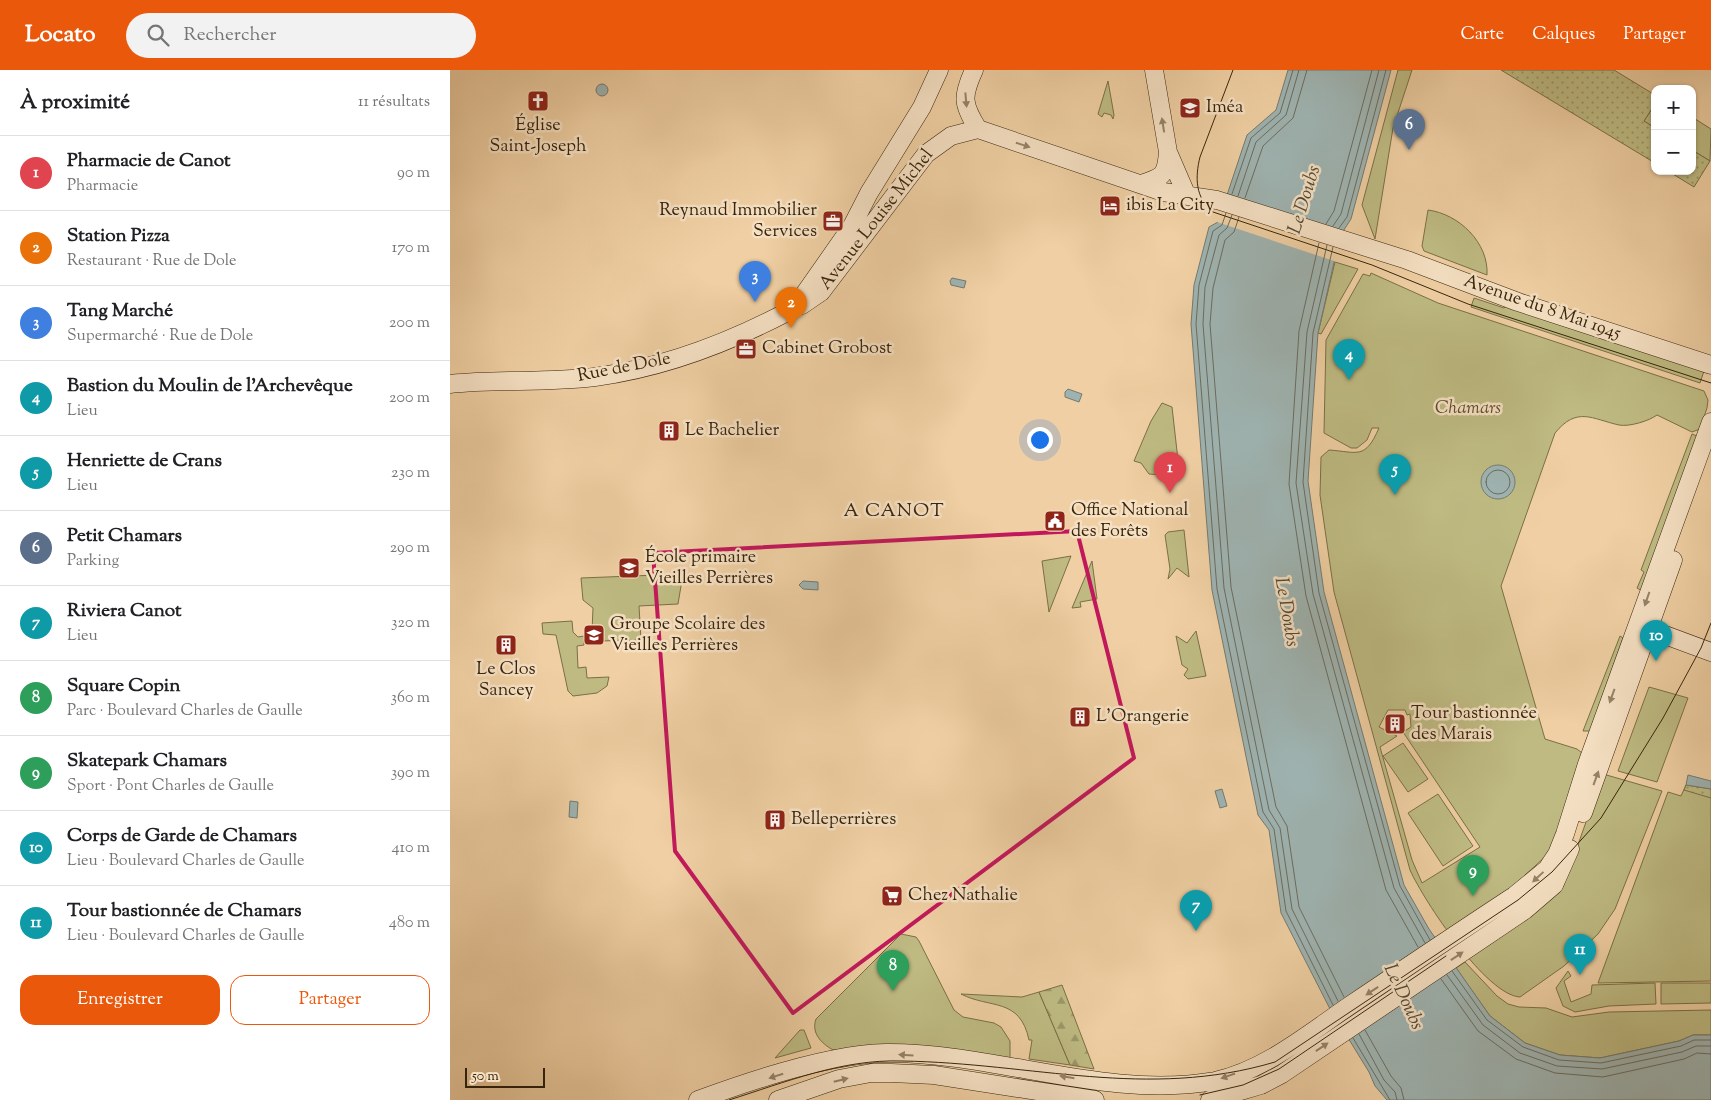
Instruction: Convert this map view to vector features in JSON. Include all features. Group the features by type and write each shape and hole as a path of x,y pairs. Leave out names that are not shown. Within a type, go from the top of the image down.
{"main road":[{"name":"Rue de Dole","path":"761,324 783,307 811,274 882,156 930,70"},
{"name":"Rue de Dole","path":"450,384 568,378 616,373 658,364 703,350 796,306 852,226 869,193 922,106 939,70"},
{"path":"974,70 965,89 965,105 978,129 1163,192 1187,196"},
{"path":"1154,70 1168,152 1187,196"},
{"name":"Avenue Louise Michel","path":"796,306 802,305 821,292 926,154 951,136 978,129"},
{"path":"1141,184 1161,176 1166,170 1168,152"},
{"name":"Avenue du 8 Mai 1945","path":"1187,196 1217,200 1374,252 1407,260 1518,302 1711,365"},
{"path":"1644,627 1711,422"},
{"path":"1210,1100 1261,1085 1282,1074 1519,903 1547,868 1557,854 1566,834 1586,764 1644,627 1711,453"},
{"path":"1644,627 1711,652"},
{"path":"698,1100 822,1062 886,1053 939,1058 1122,1085 1162,1087 1217,1080 1273,1057 1519,903"},
{"path":"778,1100 840,1079 871,1073 934,1075 1095,1100"}],"highlighted area":[{"path":"1077,531 1134,758 793,1013 675,851 653,553"}],"green space":[{"path":"1398,70 1412,70 1393,128 1375,239 1362,205"},
{"path":"1501,70 1614,70 1651,93 1651,110 1644,121 1651,125 1651,161"},
{"path":"1108,81 1114,115 1113,119 1111,115 1104,113 1102,117 1098,114"},
{"path":"1651,110 1651,125 1644,121"},
{"path":"1696,120 1711,129 1710,161 1696,152"},
{"path":"1696,152 1710,161 1694,187 1674,175 1696,175"},
{"path":"1428,210 1451,217 1470,232 1483,252 1487,275 1424,251 1422,246"},
{"path":"1335,262 1358,269 1321,334 1318,333"},
{"name":"Chamars","path":"1371,273 1438,303 1704,391 1708,400 1700,429 1692,432 1657,415 1628,425 1578,417 1563,425 1555,433 1501,586 1545,739 1577,749 1582,753 1557,835 1547,855 1510,889 1530,917 1563,887 1603,774 1662,791 1615,909 1598,934 1564,966 1520,997 1506,992 1490,981 1474,964 1428,903 1410,870 1334,592 1320,495 1321,457 1329,450 1360,452 1365,450 1379,428 1372,428 1367,440 1357,448 1351,448 1324,433 1326,340 1363,274 1370,276","holes":["1388,710 1405,710 1407,715 1410,714 1411,727 1403,732 1480,847 1422,883 1412,860 1380,747 1397,736 1379,727"]},
{"path":"1474,298 1504,308 1506,306 1704,371 1700,383 1471,307"},
{"path":"1162,403 1172,407 1178,460 1165,472 1149,474 1141,463 1134,461 1151,421"},
{"path":"1692,434 1697,436 1642,591 1637,588 1644,572 1641,570"},
{"path":"1184,530 1189,577 1177,568 1168,579 1170,569 1165,535 1168,532"},
{"path":"1071,556 1049,612 1042,561"},
{"path":"1092,561 1097,599 1080,602 1081,607 1072,608"},
{"path":"683,574 678,604 639,606 641,640 600,641 599,644 595,644 592,632 593,608 583,600 581,578"},
{"path":"572,621 573,632 578,637 584,636 584,645 577,646 578,668 586,667 587,678 609,677 607,686 597,693 573,696 568,691 556,635 543,634 542,623"},
{"path":"1196,631 1206,676 1188,679 1184,675 1188,669 1182,665 1176,636 1187,643"},
{"path":"1620,636 1623,638 1590,731 1583,731"},
{"path":"1649,687 1688,698 1657,782 1618,771"},
{"path":"1403,743 1428,779 1408,792 1383,756"},
{"path":"1686,785 1711,789 1711,981 1598,983 1668,792 1681,796"},
{"path":"1686,785 1711,789 1711,798 1684,790"},
{"path":"1438,794 1473,846 1443,866 1408,813"},
{"path":"901,934 916,937 919,941 954,1010 963,1017 994,1023 1001,1027 1010,1041 1010,1061 833,1050 821,1041 815,1029 816,1019"},
{"path":"1465,962 1497,996 1508,1004 1519,1007 1546,1008 1572,1017 1609,1012 1711,1010 1711,1035 1693,1035 1679,1041 1600,1058 1560,1055 1525,1043 1490,1016 1456,968"},
{"path":"1568,971 1571,976 1564,981 1571,1002 1591,994 1592,985 1655,983 1656,1004 1609,1006 1575,1012 1563,1006 1556,988"},
{"path":"1661,983 1711,983 1711,1003 1661,1004"},
{"path":"1062,985 1094,1069 1070,1065 1039,992"},
{"path":"1039,992 1070,1065 1029,1059 1032,1040 1029,1040 1025,1026 1019,1017 1002,1006 972,999 961,994 1022,997"},
{"path":"800,1030 804,1030 811,1048 775,1058"}],"water":[{"name":"Le Doubs","path":"1288,70 1391,70 1351,219 1340,236 1318,333 1308,481 1324,592 1404,885 1429,929 1490,1016 1525,1043 1560,1055 1600,1058 1679,1041 1693,1035 1711,1035 1711,1100 1387,1100 1375,1086 1369,1072 1329,1007 1281,913 1269,830 1258,815 1212,590 1191,324 1194,285 1209,227 1218,222 1247,135 1276,110"},
{"path":"600,84 604,84 608,90 604,96 600,96 596,92 596,88"},
{"path":"952,278 966,281 964,288 951,285 950,281"},
{"path":"1068,389 1082,394 1079,402 1065,397 1065,392"},
{"path":"1498,465 1510,470 1515,482 1510,494 1498,499 1486,494 1481,482 1486,470"},
{"path":"803,581 818,582 818,590 803,589 799,585"},
{"path":"1688,775 1711,781 1711,789 1686,785"},
{"path":"1222,789 1227,806 1220,808 1215,791"},
{"path":"570,801 578,802 577,818 569,817"}],"pier":[{"path":"1225,194 1343,236 1337,262 1214,221"}],"tram line":[{"path":"1233,70 1200,157 1197,172 1200,194 1213,212 1372,265 1468,304 1711,383"},
{"path":"729,1100 814,1073 880,1061 950,1063 1135,1079 1181,1078 1228,1073 1275,1062 1518,900 1552,872 1601,818 1663,718 1701,648 1711,623"},
{"path":"1200,1095 1243,1085 1279,1069 1446,956"}],"place":[{"name":"Église Saint-Joseph","path":"538,101"},
{"name":"Iméa","path":"1190,108"},
{"name":"Petit Chamars","path":"1409,150"},
{"name":"ibis La City","path":"1110,206"},
{"name":"Reynaud Immobilier Services","path":"833,221"},
{"name":"Tang Marché","path":"755,302"},
{"name":"Station Pizza","path":"791,328"},
{"name":"Cabinet Grobost","path":"746,349"},
{"name":"Bastion du Moulin de l’Archevêque","path":"1349,380"},
{"name":"Le Bachelier","path":"669,431"},
{"name":"Pharmacie de Canot","path":"1170,493"},
{"name":"Henriette de Crans","path":"1395,495"},
{"name":"Office National des Forêts","path":"1055,521"},
{"name":"École primaire Vieilles Perrières","path":"629,568"},
{"name":"Groupe Scolaire des Vieilles Perrières","path":"594,635"},
{"name":"Le Clos Sancey","path":"506,645"},
{"name":"Corps de Garde de Chamars","path":"1656,661"},
{"name":"L'Orangerie","path":"1080,717"},
{"name":"Tour bastionnée des Marais","path":"1395,724"},
{"name":"Belleperrières","path":"775,820"},
{"name":"Chez Nathalie","path":"892,896"},
{"name":"Skatepark Chamars","path":"1473,896"},
{"name":"Riviera Canot","path":"1196,931"},
{"name":"Tour bastionnée de Chamars","path":"1580,975"},
{"name":"Square Copin","path":"893,991"}],"district":[{"name":"A CANOT","path":"894,511"}]}
